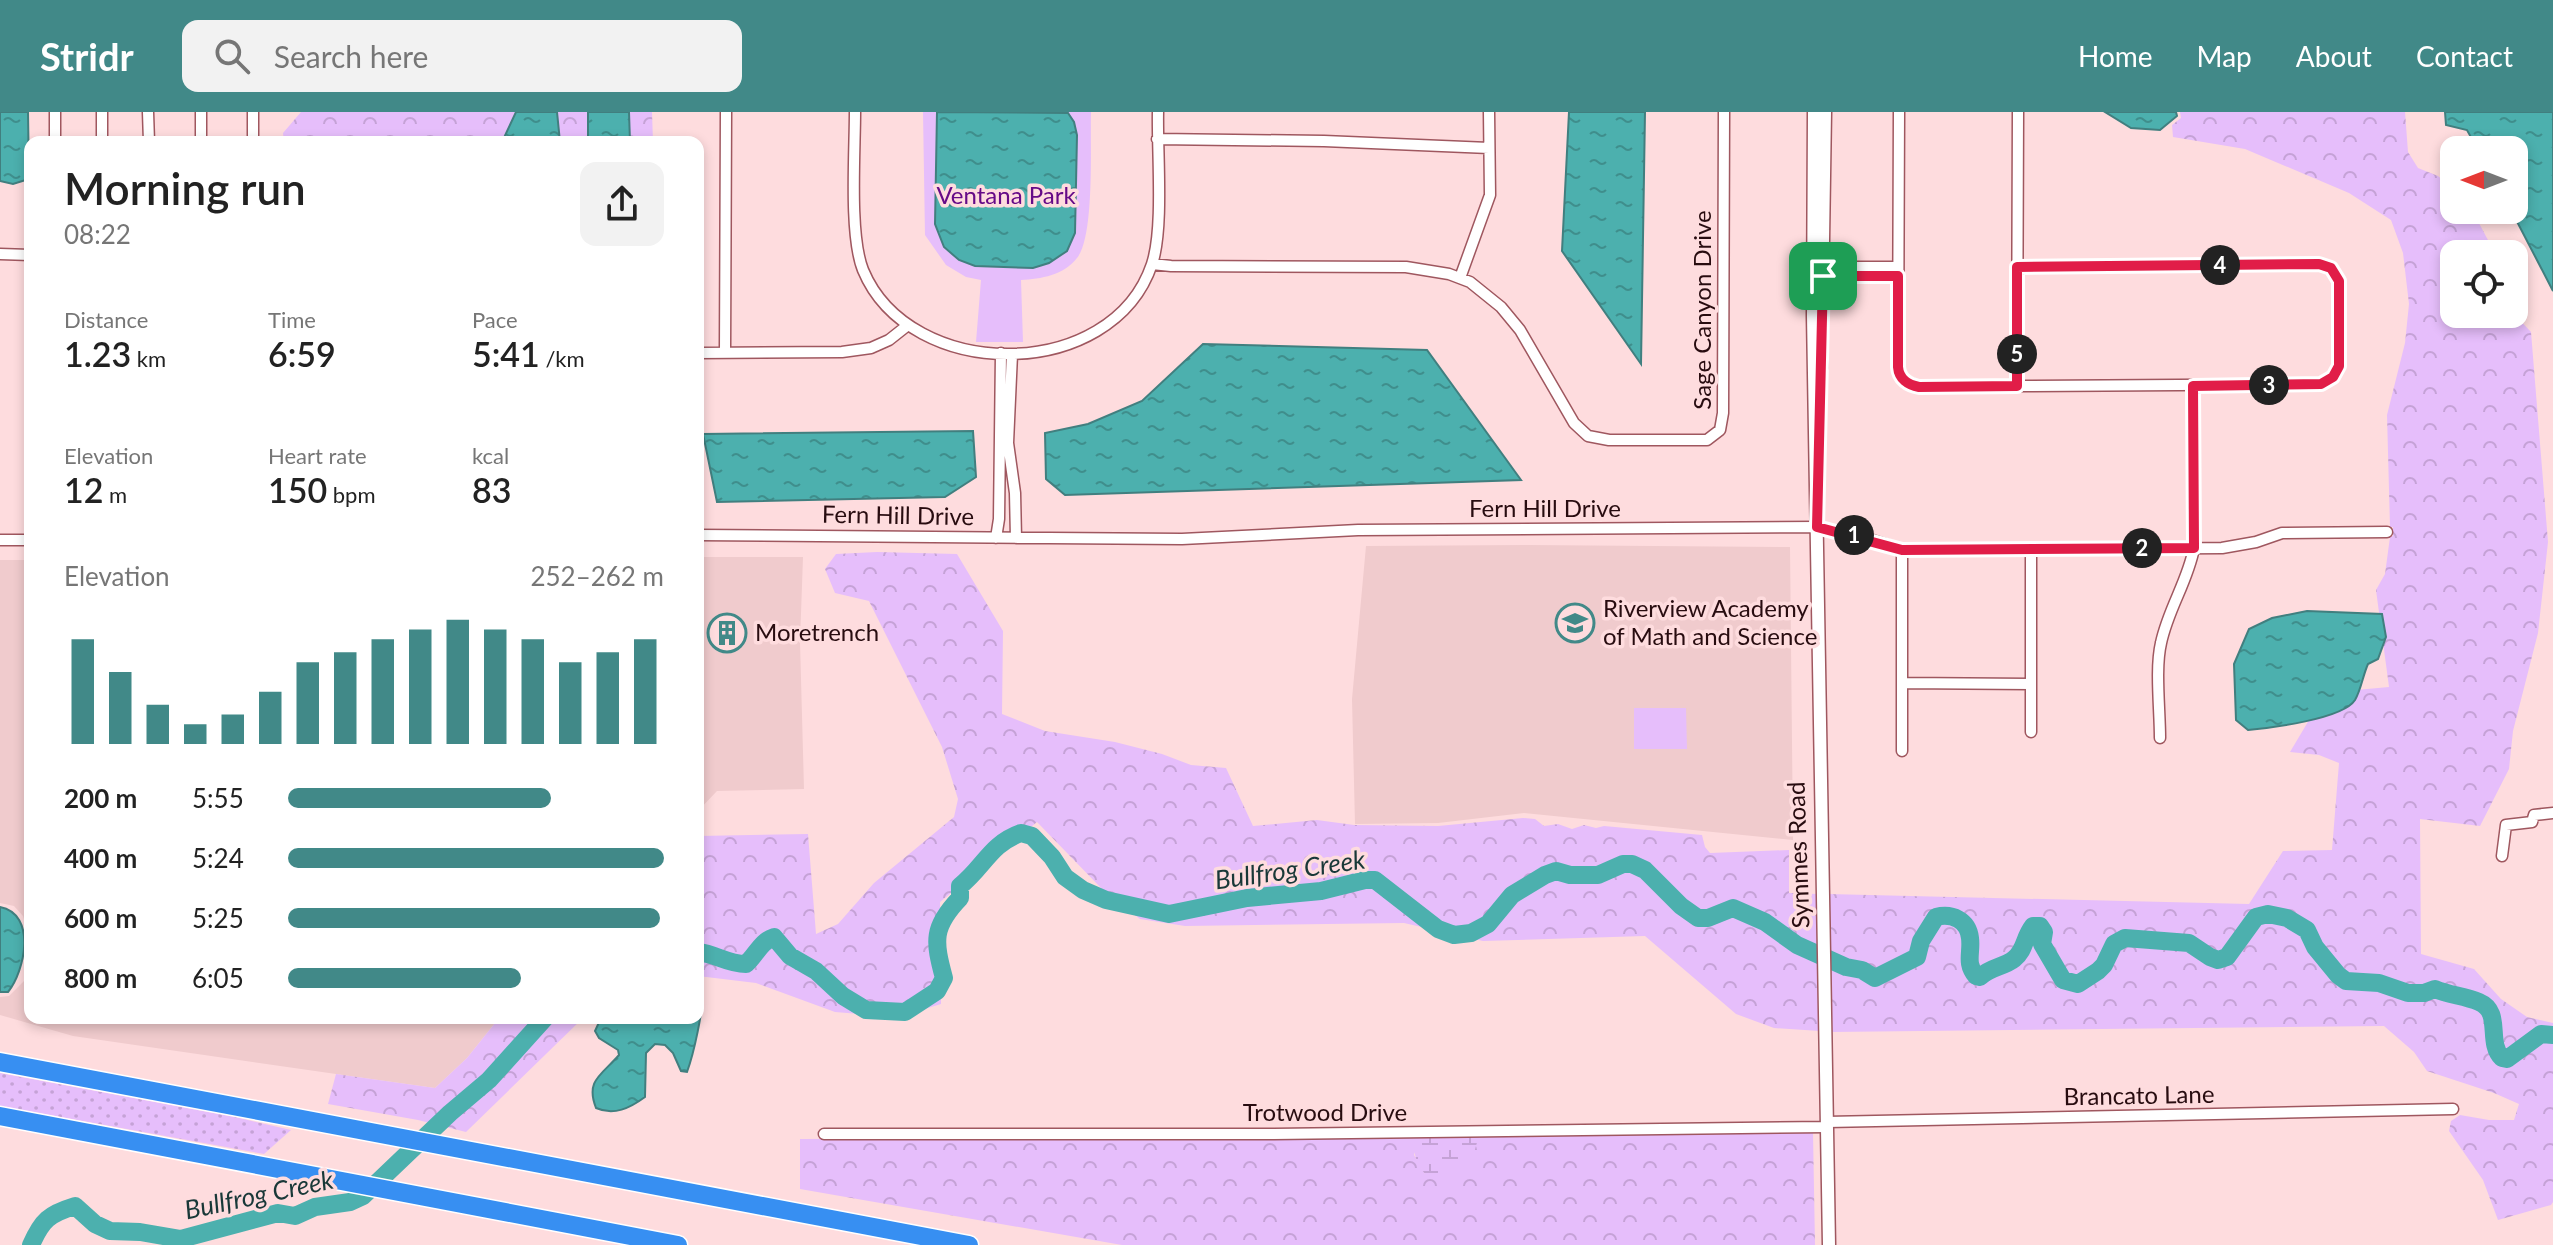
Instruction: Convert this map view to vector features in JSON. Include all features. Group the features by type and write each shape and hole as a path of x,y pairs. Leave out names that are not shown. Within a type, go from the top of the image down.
{"highway":[{"path":"0,1062 969,1245"},
{"path":"0,1116 678,1245"}],"street":[{"path":"55,112 55,136"},
{"path":"102,112 102,136"},
{"path":"148,112 149,136"},
{"path":"201,112 201,136"},
{"path":"253,112 253,136"},
{"path":"725,353 726,112"},
{"path":"855,112 856,232 862,269 881,299 908,325 958,349 1007,354 1071,344 1095,333 1132,299 1152,264 1157,230 1158,112"},
{"path":"1460,278 1490,195 1489,112"},
{"name":"Sage Canyon Drive","path":"1152,264 1436,270 1460,278 1491,298 1512,319 1574,423 1588,436 1609,440 1707,440 1720,430 1723,413 1724,112"},
{"name":"Symmes Road","path":"1814,112 1818,271 1818,721 1829,1245"},
{"name":"Symmes Road","path":"1818,271 1825,112"},
{"path":"1899,112 1898,367 1903,380 1919,387 2321,384 2333,377 2339,366 2339,281 2331,268 2319,264 2017,267"},
{"path":"2017,386 2018,112"},
{"path":"1157,139 1324,141 1489,148"},
{"path":"0,254 24,255"},
{"path":"1818,271 1898,272"},
{"path":"704,353 842,352 871,348 889,340 908,325"},
{"path":"996,538 1007,354"},
{"path":"1007,354 1008,443 1015,493 1016,538"},
{"path":"2160,738 2160,646 2168,614 2191,567 2194,548 2193,386"},
{"name":"Fern Hill Drive","path":"704,535 1182,539 1358,530 1817,527 1902,550 2222,548 2256,542 2282,533 2387,532"},
{"path":"0,540 24,540"},
{"path":"2031,549 2031,732"},
{"path":"1902,550 1902,751"},
{"path":"1902,683 2031,684"},
{"path":"2502,856 2506,825 2532,822 2534,815 2553,813"},
{"name":"Brancato Lane","path":"1827,1125 2453,1109"},
{"name":"Trotwood Drive","path":"824,1134 1274,1134 1827,1125"}],"shaded area":[{"name":"Riverview Academy of Math and Science","path":"1366,546 1790,547 1793,840 1524,813 1438,823 1355,824 1352,699"},
{"path":"704,557 803,557 800,642 804,789 717,791 704,805"},
{"path":"0,560 24,560 24,919 14,906 0,903"},
{"path":"24,981 24,1022 0,1015 0,997 9,996"},
{"path":"31,1024 494,1024 467,1058 435,1088 73,1036"}],"green space":[{"path":"301,112 516,112 505,136 283,136"},
{"path":"557,112 588,112 588,136 559,136"},
{"path":"629,112 652,112 653,136 630,136"},
{"name":"Ventana Park","path":"923,112 1091,112 1089,210 1083,247 1072,264 1059,272 1021,280 1023,342 976,342 981,280 966,277 946,265 925,235"},
{"path":"2180,112 2405,112 2408,152 2418,168 2440,178 2440,224 2479,224 2488,240 2440,240 2440,328 2527,328 2531,332 2548,542 2538,633 2513,731 2509,769 2480,826 2420,819 2421,954 2474,969 2501,999 2527,1017 2553,1023 2551,1205 2498,1220 2483,1180 2449,1131 2451,1121 2460,1115 2514,1120 2519,1104 2427,1071 2414,1052 2384,1026 1831,1032 1828,894 2249,904 2283,851 2332,850 2339,763 2319,755 2290,752 2312,715 2345,691 2389,687 2376,590 2385,574 2390,537 2393,536 2393,527 2390,527 2387,415 2405,343 2409,304 2403,253 2391,220 2349,193 2245,149 2173,137 2172,125 2181,118"},
{"path":"836,554 957,554 1003,631 1002,714 1045,731 1115,742 1191,765 1226,768 1253,826 1317,820 1354,825 1438,826 1523,818 1535,819 1544,826 1558,824 1572,829 1584,825 1702,835 1710,853 1789,850 1789,893 1817,894 1820,1031 1774,1028 1736,1014 1645,936 1483,941 1404,923 1185,926 1140,919 1102,889 1037,822 940,902 941,1004 915,1012 884,1016 835,1012 756,983 704,977 704,836 808,834 816,934 838,924 874,883 954,817 958,799 942,747 869,601 835,593 825,569"},
{"path":"1634,708 1686,708 1687,749 1634,749"},
{"path":"494,1024 577,1024 466,1132 328,1104 336,1074 435,1088 467,1058"},
{"path":"0,1073 291,1130 264,1154 0,1106"},
{"path":"1813,1133 1815,1245 1122,1245 800,1189 800,1139 1420,1137 1414,1155 1425,1174 1476,1142 1479,1136"},
{"path":"1479,1136 1472,1159 1453,1175 1425,1174 1417,1161 1415,1147 1420,1137"}],"water":[{"path":"0,112 28,112 28,136 24,136 24,181 13,184 0,181"},
{"path":"516,112 557,112 559,136 505,136"},
{"path":"588,112 629,112 630,136 588,136"},
{"name":"Ventana Park","path":"937,112 1068,113 1077,135 1075,233 1067,251 1049,263 1033,268 975,266 959,260 944,247 935,224"},
{"path":"1569,112 1645,112 1641,364 1562,251"},
{"path":"2105,112 2176,112 2177,116 2160,130 2131,128"},
{"path":"2445,112 2553,112 2553,291 2518,224 2528,224 2528,136 2470,136 2467,130 2446,125"},
{"path":"1203,344 1427,350 1521,480 1065,495 1046,479 1045,433 1088,424 1142,401"},
{"path":"973,431 976,477 945,497 717,502 704,434"},
{"path":"2307,611 2382,614 2386,637 2378,659 2368,664 2357,696 2348,707 2305,721 2248,730 2236,720 2234,664 2249,629 2272,618"},
{"path":"0,907 12,912 23,931 23,958 8,992 0,992"},
{"path":"598,1024 698,1024 687,1072 681,1071 673,1053 665,1045 655,1044 646,1053 645,1097 622,1110 609,1111 596,1108 594,1084 619,1055 618,1050 599,1038 595,1031"}],"waterway":[{"name":"Bullfrog Creek","path":"704,954 746,964 762,945 774,937 790,956 816,971 843,996 866,1010 905,1012 937,991 944,978 938,954 938,935 944,918 960,898 960,886 1002,843 1021,833 1032,836 1052,857 1065,877 1083,890 1106,900 1169,914 1247,898 1321,891 1375,880 1438,929 1454,935 1471,933 1488,924 1512,895 1545,875 1556,871 1570,875 1598,875 1623,864 1632,864 1645,870 1681,906 1698,918 1708,918 1733,908 1765,922 1797,945 1875,978 1917,957 1921,941 1936,917 1942,916 1958,919 1969,932 1970,962 1976,976 1980,977 2014,959 2033,926 2040,926 2044,932 2042,944 2063,980 2078,984 2098,971 2114,944 2125,938 2189,943 2218,960 2227,957 2256,917 2268,914 2287,918 2307,930 2315,947 2346,981 2379,983 2408,993 2435,989 2479,1002 2486,1007 2493,1020 2495,1044 2502,1058 2507,1059 2541,1034 2553,1035"},
{"name":"Bullfrog Creek","path":"31,1245 47,1219 75,1206 95,1224 110,1231 181,1239 278,1213 295,1216 315,1207 350,1202 363,1196 489,1080 540,1024"}],"place":[{"name":"Riverview Academy of Math and Science","path":"1575,623"},
{"name":"Moretrench","path":"727,633"}],"route":[{"path":"2319,264 2331,268 2339,281 2339,366 2333,377 2321,384 2193,386 2194,548 1902,550 1817,527 1823,276 1898,276 1898,367 1903,380 1908,383 1919,387 2017,386 2017,267 2319,264"}]}
